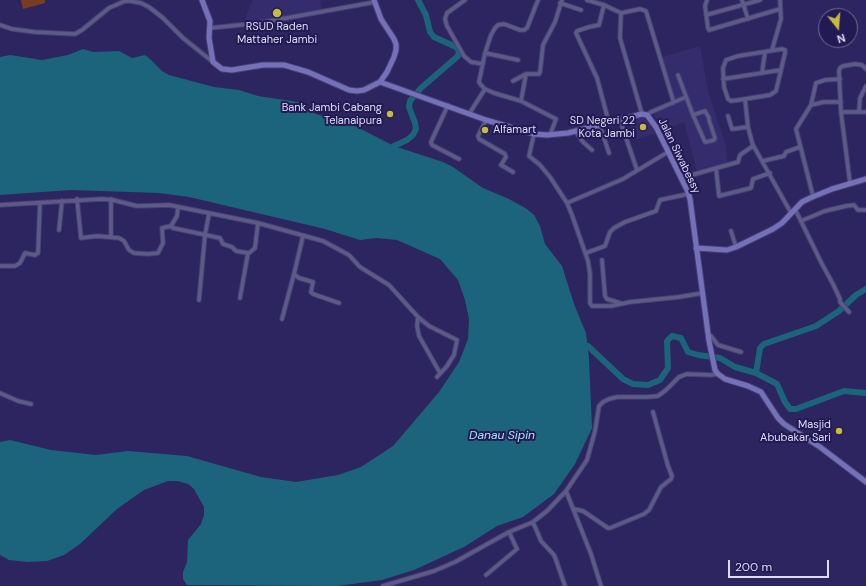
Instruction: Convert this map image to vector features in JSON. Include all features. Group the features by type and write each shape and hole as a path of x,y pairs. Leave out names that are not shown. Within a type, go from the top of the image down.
{"main road":[{"path":"202,0 210,21 210,51 213,62 222,69 232,70 263,65 284,65 308,72 349,90 357,91 364,90 380,82 387,72 394,57 396,44 381,19 374,1"},
{"name":"Jalan Siwabessy","path":"380,82 448,105 486,120 534,134 550,135 576,132 645,114 656,127 688,194 713,366 718,374"},
{"path":"696,248 727,250 736,247 773,229 802,202 813,196 866,179"},
{"path":"718,374 725,379 748,386 761,392 778,418 784,424 820,447 866,482"}],"street":[{"path":"465,0 448,12 445,19 447,26 464,56 471,62 483,64"},
{"path":"538,0 527,28 520,30 504,24 496,26 491,35 485,54 480,84 485,89 521,101 556,119 550,135"},
{"path":"587,0 604,5 621,13 640,9 646,11 674,100 673,103"},
{"path":"707,0 705,4 706,15 708,28 710,30 780,9"},
{"path":"742,0 748,19"},
{"path":"706,15 760,0"},
{"path":"772,50 780,23 780,0"},
{"path":"0,25 12,29 27,31 75,34 113,6 125,1 130,1 141,3 149,7 163,18 183,38 213,62"},
{"path":"210,28 259,23 374,1"},
{"path":"513,80 526,74 539,74 543,45 555,22 561,2 581,10"},
{"path":"604,5 599,25 577,31 576,33 597,78 610,123"},
{"path":"621,13 620,38 645,114 686,97"},
{"path":"772,50 785,50 777,88 774,93 745,99 728,99 724,87 722,68 726,60 738,56 772,50"},
{"path":"762,73 765,52"},
{"path":"485,54 518,60"},
{"path":"850,183 839,71 843,66 858,64 866,69"},
{"path":"723,79 781,70"},
{"path":"521,101 526,74"},
{"path":"678,74 693,115 705,142 714,140 715,138 709,119 704,111 693,115"},
{"path":"813,196 796,129 811,105 816,83 825,80 840,79"},
{"path":"859,112 860,98 866,86"},
{"path":"469,114 485,89"},
{"path":"745,99 748,127 753,145 793,211 801,221 833,284 840,302 849,312"},
{"path":"811,105 824,102 841,102"},
{"path":"448,105 430,142 459,159"},
{"path":"842,112 866,112"},
{"path":"728,116 732,129 748,127"},
{"path":"486,120 478,136 479,139 505,154 506,157 501,166 513,172"},
{"path":"620,120 638,170"},
{"path":"600,126 609,152"},
{"path":"576,132 583,142 592,150"},
{"path":"534,134 529,156 547,172 567,203 579,231 586,253 590,274 590,304 595,307 611,306 620,303 703,293"},
{"path":"681,178 738,162 740,155 753,145"},
{"path":"763,161 784,156 786,152 800,147"},
{"path":"567,203 623,179 668,152"},
{"path":"716,168 719,196 751,188 753,179 770,173"},
{"path":"586,253 605,246 610,232 614,228 625,222 656,211 660,200 688,194"},
{"path":"77,199 82,238 97,236 122,239 128,250 134,253 156,254 159,252 163,243 162,228 171,226 173,228 220,238 223,244 248,254"},
{"path":"0,205 77,199 111,199 137,206 178,206 209,214 258,223 323,241 349,255 360,267 388,285 418,317 439,332 457,340 454,355 437,377"},
{"path":"111,199 111,237"},
{"path":"60,230 62,201"},
{"path":"0,266 15,266 20,263 25,253 35,255 38,253 40,203"},
{"path":"801,221 818,213 846,206 854,205 858,210 866,210"},
{"path":"171,226 177,216 178,206"},
{"path":"199,300 205,235 209,214"},
{"path":"240,298 248,254 255,248 258,223"},
{"path":"731,231 736,247"},
{"path":"282,319 302,236"},
{"path":"602,260 605,296 607,299 620,303"},
{"path":"294,274 299,278 313,282 311,292 313,294 339,302"},
{"path":"418,317 417,326 419,336 440,373"},
{"path":"708,335 712,336 718,345 741,352"},
{"path":"382,586 434,571 455,562 509,532 533,522 547,511 566,491 587,460 595,431 597,413 599,406 603,402 617,397 658,396 679,377 687,374 718,374"},
{"path":"0,393 18,401 32,404"},
{"path":"574,509 583,511 608,528 644,514 649,510 661,487 671,479 672,476 653,412"},
{"path":"566,491 591,554 601,586"},
{"path":"533,522 541,542 554,555 566,586"},
{"path":"486,574 517,549 509,532"}],"shaded area":[{"path":"21,0 45,0 45,3 23,9"},
{"name":"RSUD Raden Mattaher Jambi","path":"253,0 324,0 320,1 322,10 249,23 246,20 246,16"},
{"path":"700,46 708,91 726,146 727,163 697,172 684,122 663,131 653,112 675,103 662,57"},
{"name":"SD Negeri 22 Kota Jambi","path":"645,116 651,121 657,133 635,140 629,121"}],"water":[{"name":"Danau Sipin","path":"83,49 93,52 119,51 132,58 145,55 162,71 169,75 214,87 239,90 258,96 298,102 313,113 357,127 394,146 443,162 453,167 483,188 509,199 527,209 534,215 540,226 545,244 562,266 574,304 586,333 589,359 592,428 575,464 554,494 523,517 497,526 464,547 414,570 382,580 337,586 187,585 183,579 183,572 187,562 188,540 201,524 204,515 204,507 194,489 188,484 178,481 168,481 144,490 117,509 80,544 64,555 47,561 27,562 9,560 0,555 0,442 10,440 51,450 96,455 128,451 187,456 261,477 296,482 338,475 361,467 393,446 439,392 459,362 468,339 469,319 465,300 458,280 440,259 397,240 376,238 360,240 325,229 189,197 159,193 71,190 0,195 0,57 10,55 42,60 68,55"}],"waterway":[{"path":"394,146 407,140 413,135 416,129 409,107 410,101 421,88 458,56 459,51 456,47 434,37 430,32 426,15 418,0"},
{"path":"756,373 760,348 764,344 816,326 839,311 856,295 866,289"},
{"path":"588,346 623,379 633,384 648,385 660,380 668,368 667,341 672,336 681,338 688,352 720,358 735,367 756,373 777,384 785,402 790,409 796,409 844,391 866,393"}],"place":[{"name":"RSUD Raden Mattaher Jambi","path":"277,13"},
{"name":"Bank Jambi Cabang Telanaipura","path":"390,114"},
{"name":"SD Negeri 22 Kota Jambi","path":"643,127"},
{"name":"Alfamart","path":"485,130"},
{"name":"Masjid Abubakar Sari","path":"839,431"}]}
